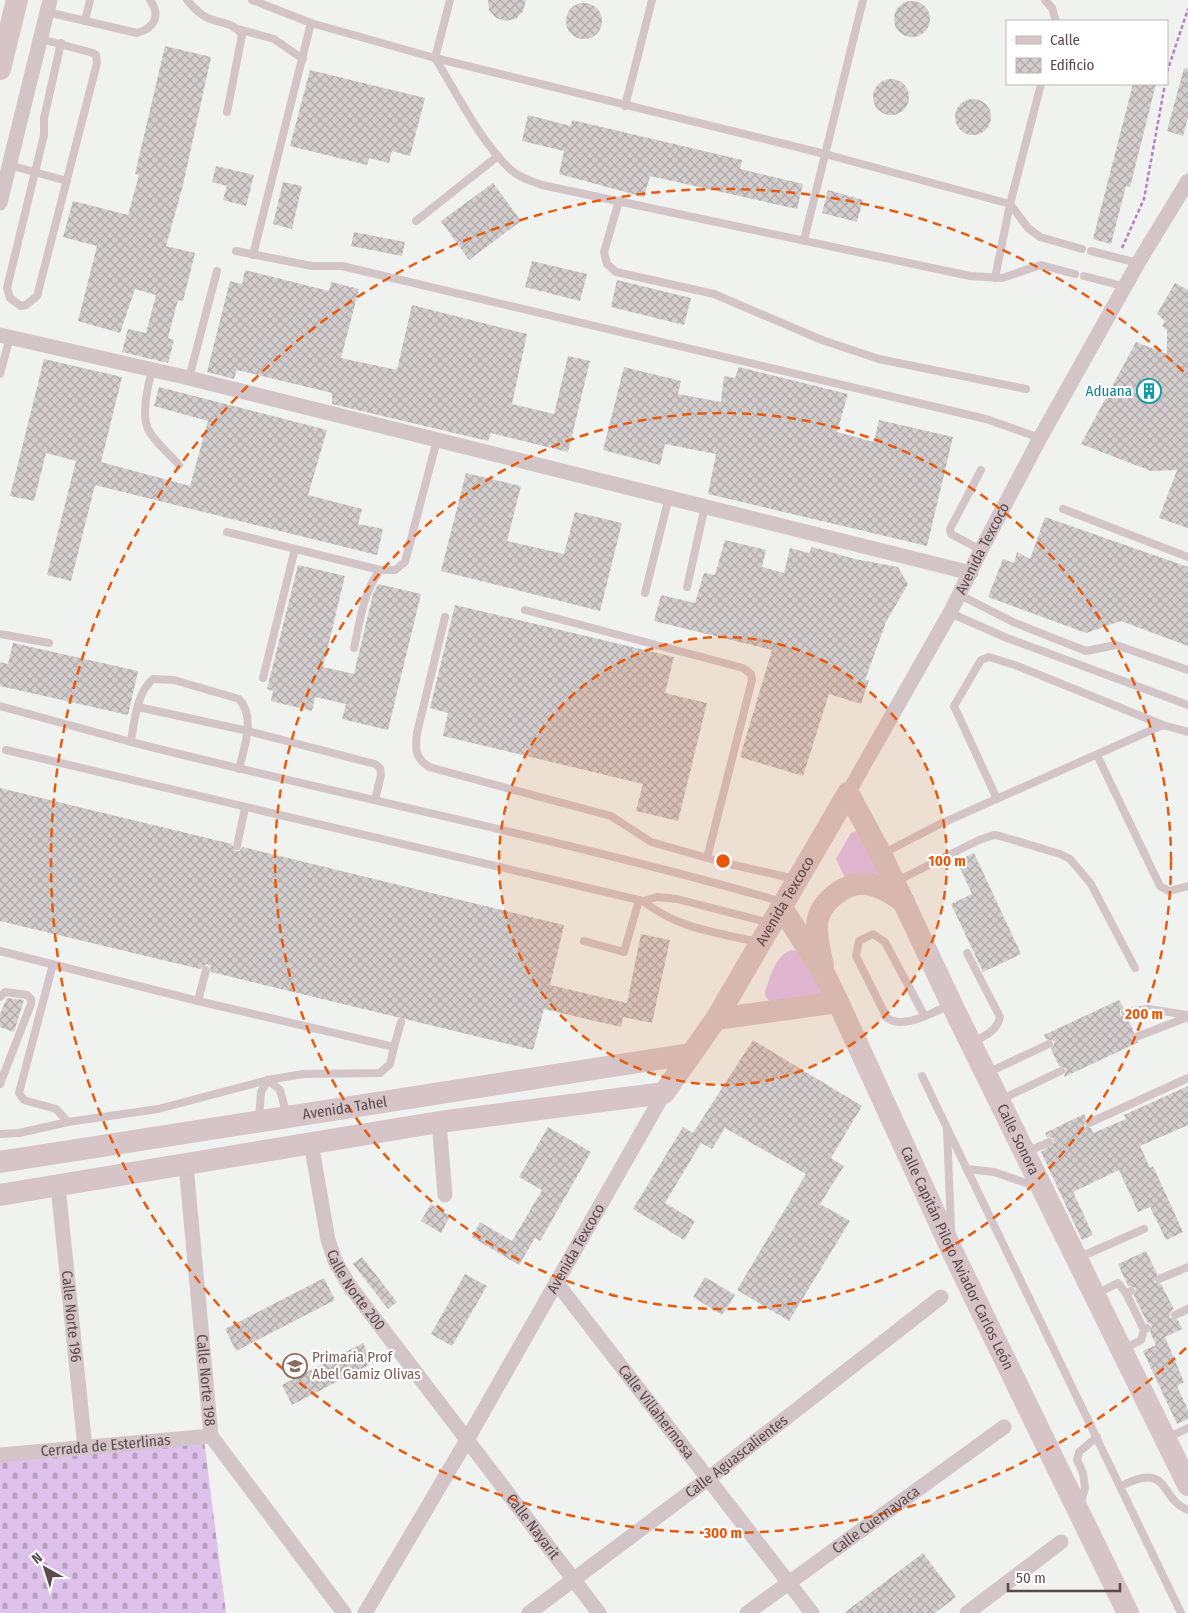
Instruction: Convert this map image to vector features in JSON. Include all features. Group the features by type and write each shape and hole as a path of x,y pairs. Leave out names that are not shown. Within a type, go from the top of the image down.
{"street":[{"path":"0,69 17,0"},
{"path":"0,203 49,6"},
{"name":"Avenida Texcoco","path":"366,1613 467,1440 664,1092 716,1019 848,793 960,595 981,550 1040,438 1138,263 1188,181"},
{"path":"5,336 189,378 971,573"},
{"name":"Calle Sonora","path":"848,793 881,854 952,1004 1188,1485"},
{"path":"826,977 820,955 817,925 820,912 827,902 839,892 864,884 886,890 904,902"},
{"name":"Calle Capitán Piloto Aviador Carlos León","path":"775,919 826,977 956,1257 1128,1613"},
{"path":"716,1019 838,1002"},
{"name":"Avenida Tahel","path":"0,1162 690,1054"},
{"name":"Avenida Tahel","path":"0,1194 439,1122 664,1092"},
{"path":"439,1122 445,1195"},
{"name":"Calle Norte 200","path":"312,1143 328,1240 335,1261 349,1285 467,1440"},
{"name":"Calle Norte 198","path":"186,1165 211,1436 344,1613"},
{"name":"Calle Norte 196","path":"58,1186 86,1448"},
{"name":"Calle Villahermosa","path":"556,1282 812,1613"},
{"name":"Calle Aguascalientes","path":"529,1613 709,1478 941,1296"},
{"name":"Calle Cuernavaca","path":"747,1613 1004,1428"},
{"name":"Cerrada de Esterlinas","path":"0,1455 211,1436"},
{"name":"Calle Nayarit","path":"467,1440 599,1613"},
{"path":"967,1613 1061,1542"}],"lane":[{"path":"85,21 90,0"},
{"path":"49,6 85,21 137,34 146,31 154,24 156,13 150,0"},
{"path":"188,0 196,10 207,17 238,29 274,39 303,59"},
{"path":"252,0 311,23 435,58 825,154 1010,204 1028,228 1040,237 1082,249"},
{"path":"450,0 435,58 482,134 498,156 512,171 525,179 542,185 619,202 970,276 995,278 1041,265 1075,274"},
{"path":"625,106 652,0"},
{"path":"804,240 863,0"},
{"path":"1045,0 1052,8 1056,20"},
{"path":"253,255 311,23"},
{"path":"227,112 242,41 238,29"},
{"path":"40,39 61,43 96,55 97,63 37,296 26,306 21,306 10,298 7,288 44,135 44,118 61,43"},
{"path":"995,278 1010,204 1041,85"},
{"path":"416,221 498,156"},
{"path":"9,165 66,181"},
{"path":"619,202 604,252 607,264 616,272 714,294 822,340 879,359 1026,389"},
{"path":"236,251 312,266 342,266 986,419 1040,438"},
{"path":"1090,251 1138,263"},
{"path":"189,378 218,271"},
{"path":"1084,276 1126,287"},
{"path":"0,374 5,336"},
{"path":"152,370 147,388 146,418 148,429 180,465"},
{"path":"227,532 380,570 396,570 405,562 437,440"},
{"path":"981,470 950,529 952,534 981,550"},
{"path":"645,593 669,497"},
{"path":"687,587 705,506"},
{"path":"1064,509 1188,557"},
{"path":"263,678 295,549"},
{"path":"354,648 367,594 372,581 380,570"},
{"path":"960,595 1014,622 1086,651 1116,645 1188,670"},
{"path":"524,610 743,668 751,674 752,680 707,858"},
{"path":"950,613 1007,638 1188,705"},
{"path":"445,617 416,733 415,749 421,762 429,767 611,816 651,842 797,880"},
{"path":"1007,638 1014,622"},
{"path":"0,634 49,643"},
{"path":"1081,666 1086,651"},
{"path":"996,799 954,706 981,660 989,656 1015,664 1163,725 1188,732"},
{"path":"131,742 138,708 146,685 153,679 174,680 239,699 246,706 248,731 239,769"},
{"path":"0,706 239,769 720,884 775,919"},
{"path":"138,708 248,731 376,764 380,768 381,775 374,800"},
{"path":"881,854 996,799 1163,725"},
{"path":"6,750 641,901 658,913 684,924 775,919"},
{"path":"1097,755 1160,886 1169,892 1188,886"},
{"path":"237,846 245,808"},
{"path":"894,882 979,840 994,835 1060,854 1078,866 1091,884 1135,968"},
{"path":"641,901 657,897 677,899 775,919"},
{"path":"584,941 624,952 641,901"},
{"path":"924,1016 885,942 873,934 859,941 856,956 887,1018 900,1023 924,1016 952,1004"},
{"path":"0,951 198,1001 394,1047"},
{"path":"967,954 1000,1017 998,1024 993,1030 972,1043"},
{"path":"53,964 19,1093 24,1100 56,1109 68,1122"},
{"path":"198,1001 206,970"},
{"path":"0,997 6,992 28,995 32,1004 0,1084"},
{"path":"1125,1012 1148,1009 1188,1016"},
{"path":"1136,1037 1188,1016"},
{"path":"0,1134 158,1109 268,1080 303,1074 380,1073 390,1064 402,1022"},
{"path":"987,1073 1048,1044"},
{"path":"1000,1100 1061,1071"},
{"path":"922,1076 1181,1613"},
{"path":"1089,1123 1188,1078"},
{"path":"268,1080 280,1090 288,1117"},
{"path":"258,1122 261,1092 268,1080"},
{"path":"947,1127 950,1222 956,1257"},
{"path":"1025,1153 1049,1142"},
{"path":"967,1169 1001,1174 1030,1184 1045,1192"},
{"path":"1078,1258 1144,1229"},
{"path":"1159,1279 1188,1267"},
{"path":"1095,1294 1118,1283 1129,1292 1146,1329 1141,1340 1122,1350"},
{"path":"1175,1315 1188,1309"},
{"path":"1165,1439 1188,1428"},
{"path":"1079,1510 1085,1488 1083,1473 1078,1460 1079,1452 1097,1437"},
{"path":"1121,1486 1139,1477 1151,1478 1164,1484 1181,1507 1188,1510"}],"path":[{"path":"1168,69 1188,9"},
{"path":"1118,258 1144,198 1165,85"}],"green space":[{"path":"859,830 883,879 847,882 836,859 851,833"},
{"path":"791,950 798,951 825,994 770,1002 765,996 765,991 772,973 781,957"},
{"path":"204,1440 226,1613 0,1613 0,1456"}],"building":[{"path":"488,0 526,0 523,11 516,19 506,21 496,18 489,10"},
{"path":"912,1 919,2 925,6 929,12 929,26 925,32 919,36 912,37 905,36 899,32 895,26 894,19 895,12 899,6 905,2"},
{"path":"584,3 591,4 597,8 601,14 601,28 597,34 591,38 584,39 577,38 571,34 567,28 566,21 567,14 571,8 577,4"},
{"path":"165,46 211,57 183,185 166,246 195,253 183,301 178,300 168,338 174,340 168,363 122,352 128,329 146,333 156,295 135,289 120,333 78,321 97,246 63,237 73,201 128,215 139,175 135,174"},
{"path":"1184,68 1188,69 1188,117 1183,136 1167,131"},
{"path":"310,70 425,98 410,156 392,151 389,163 369,158 367,165 290,146"},
{"path":"891,79 898,80 904,84 908,90 908,104 904,110 898,114 891,115 884,114 878,110 874,104 873,97 874,90 878,84 884,80"},
{"path":"1133,85 1156,85 1130,187 1126,186 1111,244 1093,239"},
{"path":"973,99 980,100 986,104 990,110 990,124 986,130 980,134 973,135 966,134 960,130 956,124 955,117 956,110 960,104 966,100"},
{"path":"528,115 571,126 572,120 742,160 740,169 803,184 797,209 650,176 644,197 559,174 564,151 522,141"},
{"path":"216,166 254,175 246,206 223,200 227,186 212,182"},
{"path":"283,182 302,186 292,229 273,224"},
{"path":"493,183 521,221 469,260 441,221"},
{"path":"828,190 863,200 857,222 822,213"},
{"path":"354,232 405,242 402,256 351,246"},
{"path":"532,261 587,274 580,301 525,287"},
{"path":"245,270 329,291 331,282 359,289 341,358 397,370 412,305 527,334 512,404 554,414 568,356 590,361 568,452 491,433 488,441 332,404 332,393 237,370 234,379 207,372 230,281 242,284"},
{"path":"617,280 691,298 684,325 611,307"},
{"path":"1175,283 1188,290 1188,528 1159,518 1177,470 1151,471 1081,444 1136,342 1167,354 1167,330 1162,326 1165,321 1157,314"},
{"path":"44,359 122,377 101,462 190,486 208,421 154,406 159,387 327,430 308,495 362,509 358,524 383,529 377,555 95,485 71,581 47,575 76,461 46,453 34,501 10,496"},
{"path":"624,367 681,381 678,394 721,402 724,376 735,378 739,367 848,394 837,432 874,442 879,420 953,437 927,546 708,494 716,454 665,444 660,465 603,450"},
{"path":"466,473 521,486 507,541 564,554 575,512 622,523 600,611 441,571"},
{"path":"1045,517 1188,567 1188,646 1121,621 1086,633 988,597 1003,559 1014,563 1017,552 1030,559"},
{"path":"725,540 766,550 762,567 784,573 790,548 809,553 812,547 855,559 898,567 908,584 886,622 865,680 869,680 861,704 829,694 803,776 740,757 772,650 654,621 661,595 695,603 704,573 715,575"},
{"path":"298,565 345,576 323,667 354,674 373,594 378,584 421,594 388,730 342,719 346,704 315,697 312,711 271,701 273,691 267,689"},
{"path":"455,605 674,657 665,693 707,703 678,821 636,811 643,784 443,736 448,713 430,708"},
{"path":"13,643 138,671 128,715 0,686 0,662 8,664"},
{"path":"0,788 232,844 235,851 239,851 243,847 564,925 550,985 627,1003 641,934 670,940 652,1023 623,1017 621,1027 544,1009 533,1050 211,972 210,966 207,964 200,969 0,921"},
{"path":"974,853 1021,954 983,972 951,904 972,894 957,861"},
{"path":"7,998 24,1000 14,1032 0,1027 0,1014"},
{"path":"1119,1000 1123,1007 1120,1010 1120,1015 1127,1017 1134,1032 1131,1039 1139,1042 1064,1077 1066,1069 1059,1066 1051,1049 1054,1041 1046,1039 1044,1035"},
{"path":"753,1040 862,1106 831,1158 844,1166 820,1204 850,1221 789,1321 737,1290 806,1174 725,1128 712,1149 701,1143 665,1203 695,1221 684,1240 633,1209 683,1127 693,1133"},
{"path":"1188,1086 1188,1125 1140,1146 1150,1168 1153,1166 1183,1232 1166,1240 1150,1207 1138,1212 1119,1170 1073,1192 1093,1235 1082,1240 1041,1152 1054,1143 1053,1138 1047,1137 1045,1133 1084,1114 1086,1118 1084,1126 1091,1128 1093,1133 1126,1119 1124,1115"},
{"path":"548,1127 591,1152 540,1241 535,1238 519,1265 472,1237 480,1222 512,1241 542,1190 519,1177"},
{"path":"431,1204 450,1216 441,1233 421,1221"},
{"path":"1146,1251 1157,1274 1154,1282 1161,1284 1174,1309 1170,1312 1170,1318 1178,1320 1182,1329 1165,1337 1184,1382 1177,1386 1188,1410 1188,1419 1177,1424 1143,1351 1156,1345 1150,1332 1152,1325 1147,1322 1134,1296 1136,1288 1128,1286 1118,1264"},
{"path":"362,1257 397,1302 388,1309 353,1264"},
{"path":"465,1274 487,1286 452,1346 431,1334"},
{"path":"705,1277 735,1295 722,1315 693,1297"},
{"path":"324,1278 335,1300 236,1351 225,1329"},
{"path":"363,1343 373,1363 292,1405 282,1385"},
{"path":"923,1553 956,1597 935,1613 844,1613"}],"place":[{"name":"Aduana","path":"1149,391"},
{"name":"Primaria Prof Abel Gamiz Olivas","path":"295,1366"}]}
